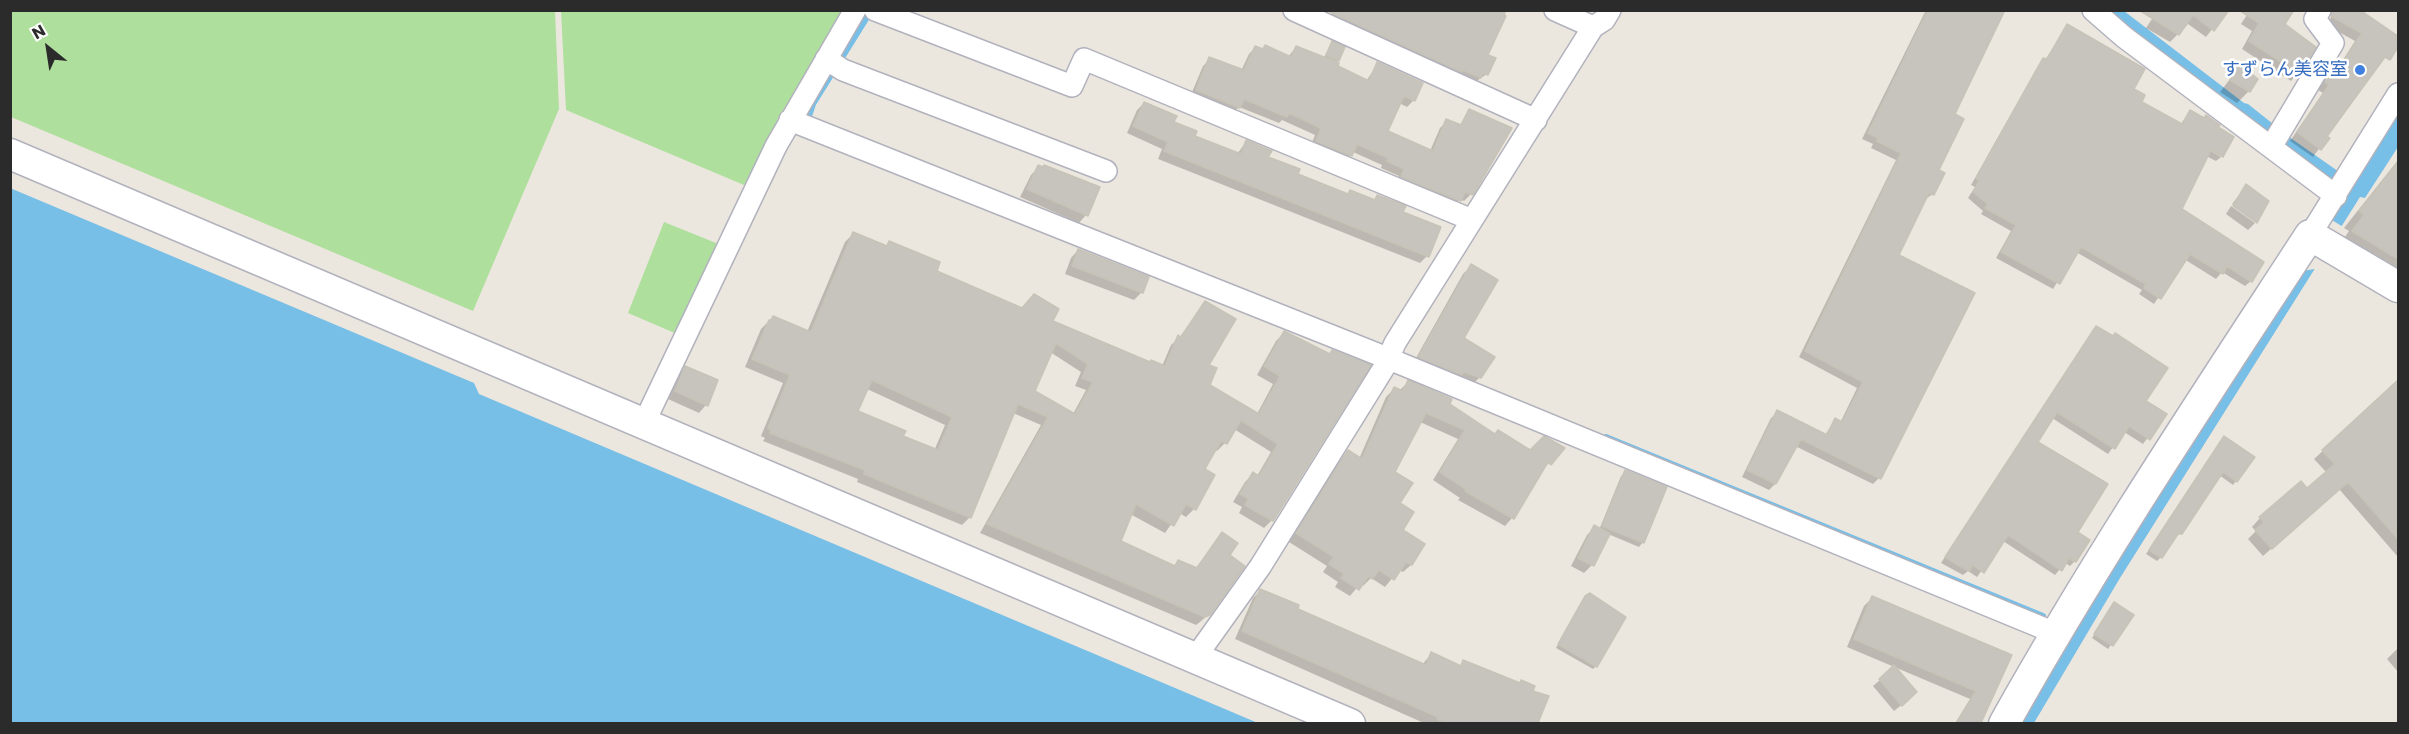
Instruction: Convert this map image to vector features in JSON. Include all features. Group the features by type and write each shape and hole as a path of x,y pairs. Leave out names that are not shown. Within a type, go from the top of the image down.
{"street":[{"path":"644,423 790,120 833,64 855,10"},
{"path":"1294,10 1536,120"},
{"path":"1556,10 1593,27"},
{"path":"1195,658 1260,567 1593,27 1604,20 1610,10"},
{"path":"2093,10 2341,186"},
{"path":"2276,139 2333,43 2315,19 2320,10"},
{"path":"877,12 1072,86 1084,59 1472,220"},
{"path":"833,64 1106,171"},
{"path":"2004,723 2055,633 2135,503 2310,235 2398,94"},
{"path":"790,120 1391,352 2055,633"},
{"path":"10,154 1350,723"},
{"path":"2310,235 2398,287"}],"green space":[{"path":"10,11 555,11 559,109 473,311 11,117"},
{"path":"561,11 844,11 779,117 744,185 566,110"},
{"path":"664,222 721,245 677,334 628,313"}],"water":[{"path":"2108,11 2124,11 2292,139 2355,183 2398,108 2398,147 2365,198 2360,197 2120,578 2034,723 2019,724 2110,570 2350,191 2258,128"},
{"path":"10,188 474,383 479,394 1258,723 11,723"}],"pier":[{"path":"2330,219 2345,228 2320,268 2297,272"}],"building":[{"path":"1326,10 1506,10 1504,15 1506,16 1488,55 1496,58 1488,75 1483,73 1481,78 1463,70 1462,72"},
{"path":"1928,10 2005,10 1955,114 1964,119 1939,170 1945,173 1934,195 1929,193 1899,255 1975,293 1881,479 1801,439 1776,484 1747,470 1777,410 1827,435 1835,418 1842,422 1863,382 1805,351 1901,153 1877,141 1878,138 1868,133"},
{"path":"2139,10 2229,10 2214,31 2193,15 2179,35"},
{"path":"2239,10 2294,10 2285,24 2316,47 2300,74 2249,41 2259,23"},
{"path":"2333,10 2360,10 2398,36 2398,47 2390,60 2385,57 2327,136 2330,138 2321,150 2297,132 2329,85 2325,82 2336,62 2341,65 2362,33 2331,16"},
{"path":"2067,24 2145,69 2134,89 2145,95 2142,102 2182,124 2190,110 2204,118 2206,115 2220,125 2218,127 2234,137 2223,157 2211,150 2182,209 2264,262 2252,282 2227,266 2223,274 2190,254 2161,299 2144,288 2146,284 2081,247 2060,284 2001,252 2016,225 1985,208 1988,204 1973,192 1979,181 1976,178 2043,58 2047,59"},
{"path":"1332,41 1345,47 1339,61 1326,55"},
{"path":"1265,45 1291,57 1296,46 1339,63 1338,66 1369,81 1377,62 1423,83 1415,101 1404,96 1388,131 1433,151 1446,119 1461,125 1469,109 1512,128 1473,195 1465,192 1461,201 1401,177 1404,169 1387,161 1388,158 1357,144 1352,156 1316,141 1321,128 1289,113 1287,117 1244,99 1240,108 1196,90 1209,57 1244,70 1255,46 1263,49"},
{"path":"2239,64 2258,79 2250,92 2230,80"},
{"path":"1144,102 1177,116 1174,122 1197,131 1195,136 1241,154 1246,140 1272,151 1268,157 1300,169 1298,174 1348,194 1350,190 1375,200 1377,195 1406,206 1403,212 1441,227 1429,257 1164,151 1168,142 1133,126"},
{"path":"2398,162 2398,259 2352,231 2364,215 2359,211"},
{"path":"1038,165 1043,167 1044,165 1100,187 1088,216 1027,189"},
{"path":"2246,184 2269,201 2257,223 2233,206"},
{"path":"853,232 887,246 889,241 940,262 937,271 1022,308 1034,294 1059,309 1053,321 1150,362 1151,360 1165,366 1178,335 1181,337 1205,301 1236,319 1209,365 1217,368 1210,385 1259,414 1280,376 1264,366 1284,331 1330,354 1332,350 1371,365 1273,521 1245,505 1249,499 1240,494 1253,472 1259,476 1278,444 1241,420 1227,444 1221,441 1205,469 1215,475 1196,510 1186,504 1174,526 1136,504 1121,541 1175,566 1178,560 1197,568 1222,532 1238,543 1230,555 1245,566 1210,615 1205,617 987,524 1048,417 1018,404 971,518 864,474 865,470 770,433 771,429 768,428 790,375 752,359 769,320 773,316 811,332","holes":["1056,343 1088,364 1082,378 1093,382 1075,414 1035,391","872,380 952,417 938,450 903,436 906,431 858,411"]},
{"path":"1078,249 1149,277 1143,293 1072,266"},
{"path":"1471,264 1498,280 1464,338 1495,357 1481,378 1464,372 1462,375 1418,357"},
{"path":"2096,326 2113,336 2115,333 2168,368 2146,401 2167,414 2150,440 2129,426 2115,449 2057,412 2038,442 2108,484 2078,532 2090,540 2076,562 2069,558 2062,571 2008,535 1984,573 1973,565 1969,571 1958,565 1945,557"},
{"path":"685,366 718,380 708,406 675,391"},
{"path":"1408,380 1452,399 1450,404 1495,434 1498,430 1530,450 1544,436 1565,448 1551,465 1548,462 1514,519 1465,491 1466,489 1440,472 1465,430 1426,413 1395,472 1413,483 1400,503 1414,512 1403,530 1425,544 1412,565 1406,562 1394,580 1379,570 1372,579 1368,576 1359,590 1341,578 1344,574 1329,564 1334,557 1296,533 1348,450 1362,459 1394,387 1403,391"},
{"path":"2398,380 2398,539 2348,482 2272,549 2255,530 2264,522 2259,517 2301,481 2307,488 2335,464 2322,450"},
{"path":"2224,436 2255,457 2237,482 2223,472 2182,534 2178,534 2162,558 2149,550"},
{"path":"1625,470 1667,487 1644,543 1602,526"},
{"path":"1594,525 1610,534 1594,566 1578,558"},
{"path":"1260,589 1299,605 1298,609 1426,665 1431,652 1461,666 1463,660 1520,683 1521,680 1535,686 1533,691 1549,696 1538,723 1446,723 1437,719 1438,717 1242,631"},
{"path":"1590,593 1626,617 1597,667 1558,644 1585,596"},
{"path":"1872,596 2012,655 1981,723 1956,723 1976,691 1854,639"},
{"path":"2114,602 2134,615 2113,646 2094,634"},
{"path":"1894,665 1917,692 1902,706 1879,679"}],"waterway":[{"path":"814,121 808,119 813,104 871,11"},
{"path":"1606,437 2043,616"}],"place":[{"name":"すずらん美容室","path":"2360,70"}]}
